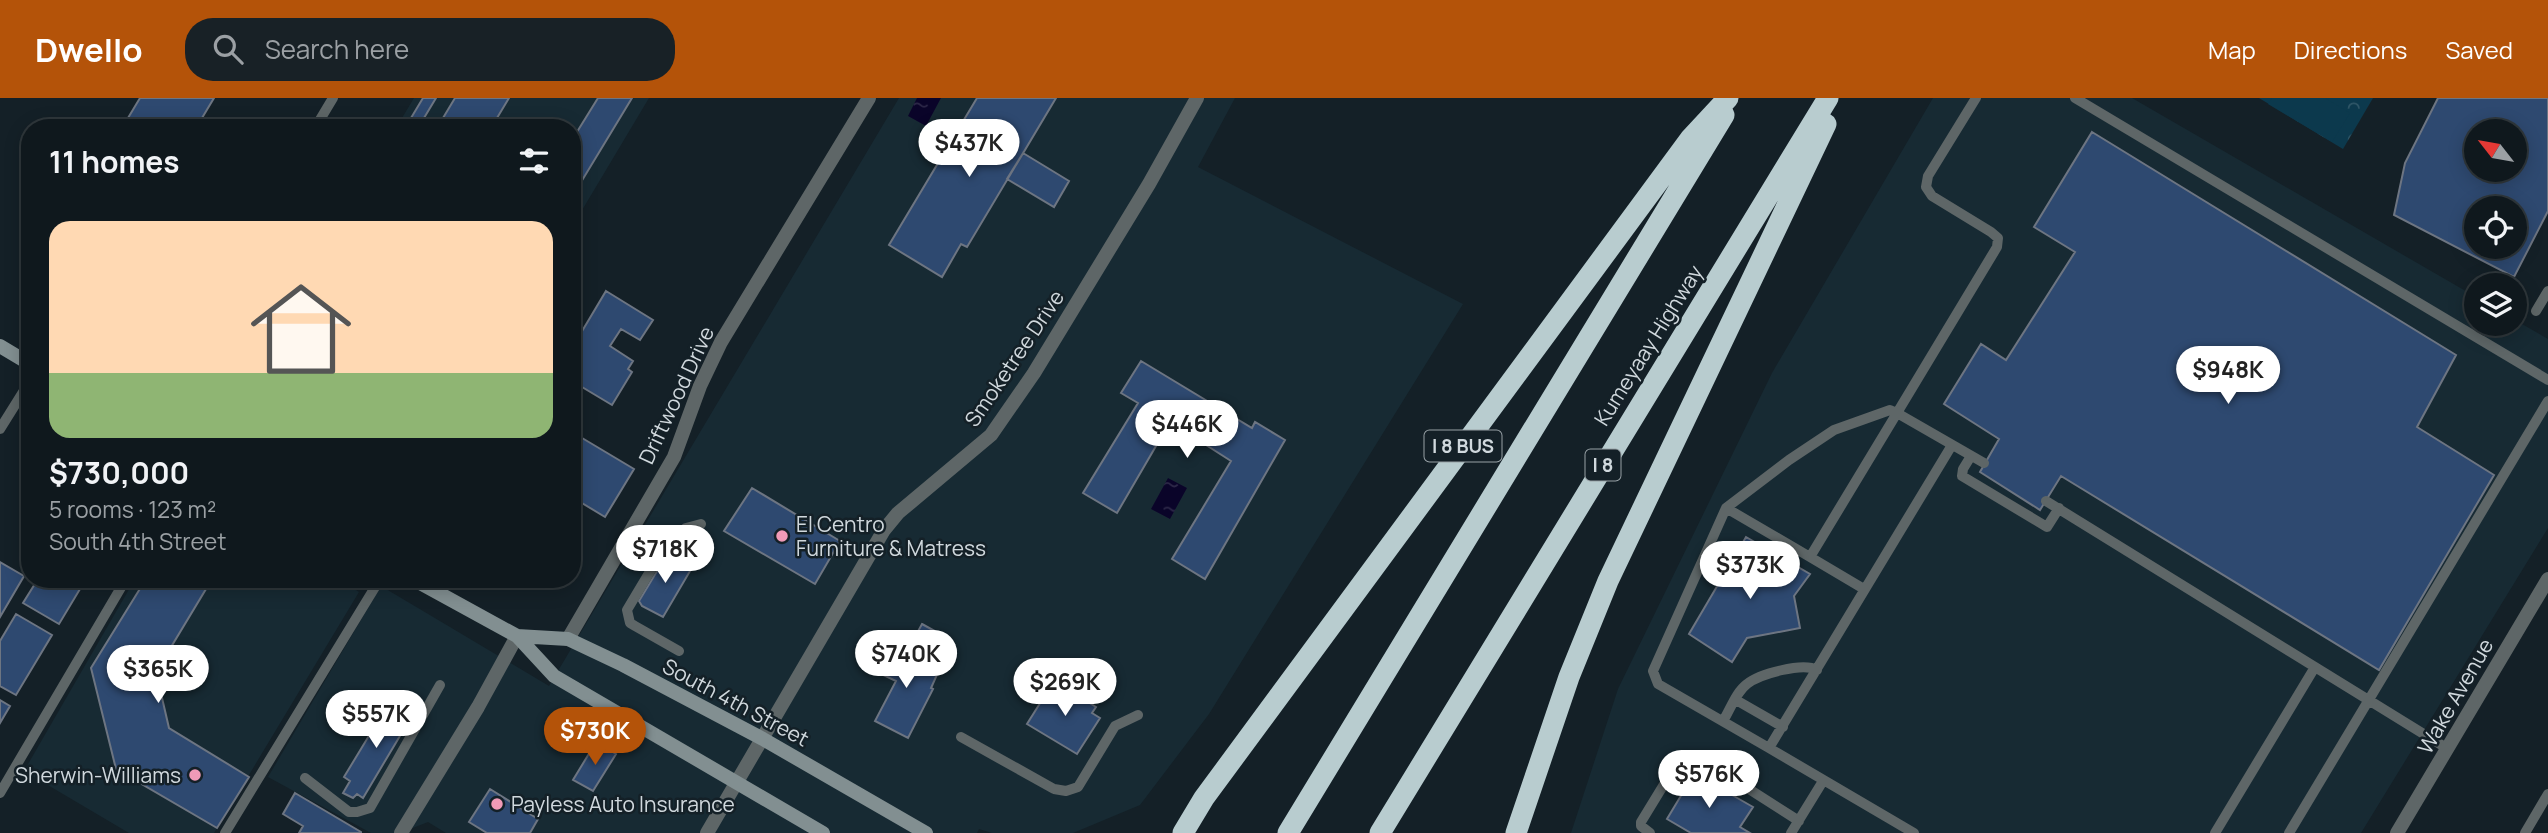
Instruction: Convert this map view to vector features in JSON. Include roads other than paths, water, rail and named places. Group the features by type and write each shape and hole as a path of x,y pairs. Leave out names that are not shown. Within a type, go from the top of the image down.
{"highway":[{"name":"I 8 BUS","path":"1183,833 1204,798 1690,139 1728,98"},
{"path":"1288,833 1735,98"},
{"name":"Kumeyaay Highway","path":"1380,833 1828,98"},
{"path":"1516,833 1569,677 1608,581 1839,98"}],"main road":[{"path":"0,346 21,359"},
{"name":"South 4th Street","path":"430,588 517,636 554,676 823,833"},
{"name":"South 4th Street","path":"517,636 568,639 624,665 763,739 926,833"}],"street":[{"name":"Driftwood Drive","path":"568,639 674,457 700,386 721,342 869,98"},
{"name":"Smoketree Drive","path":"707,833 884,530 898,513 991,435 1026,384 1149,184 1198,98"},
{"name":"Wake Avenue","path":"2397,833 2548,579"},
{"path":"401,833 478,708 517,636"}],"lane":[{"path":"320,119 333,98"},
{"path":"1810,557 1997,247 1998,238 1932,196 1926,187 1928,176 1976,98"},
{"path":"2075,98 2548,380"},
{"path":"2536,311 2548,291"},
{"path":"0,429 21,395"},
{"path":"2289,833 2548,401"},
{"path":"1914,833 1658,684 1653,671 1726,508 1789,460 1835,430 1890,410 1984,463"},
{"path":"1769,748 1952,445"},
{"path":"1971,456 1961,473 1962,476 2046,527 2059,508"},
{"path":"2046,501 2448,749"},
{"path":"1726,508 1864,589"},
{"path":"679,651 630,623 627,610 667,543 686,528 701,524"},
{"path":"0,793 122,588"},
{"path":"225,833 375,588"},
{"path":"1723,721 1746,684 1757,677 1805,666 1816,670"},
{"path":"2215,833 2315,667"},
{"path":"305,778 349,812 370,808 440,685"},
{"path":"1736,700 1783,727"},
{"path":"961,737 1054,789 1066,791 1078,787 1115,726 1138,715"},
{"path":"1650,833 1640,826 1663,786 1677,769 1689,763 1713,766 1799,821"},
{"path":"1791,833 1823,781"},
{"path":"2525,833 2548,794"}],"water":[{"path":"917,98 941,98 926,126 908,116"},
{"path":"1168,478 1187,488 1170,519 1151,509"}],"place":[{"name":"El Centro Furniture & Matress","path":"782,536"},
{"name":"Sherwin-Williams","path":"195,775"},
{"name":"Payless Auto Insurance","path":"497,804"}]}
